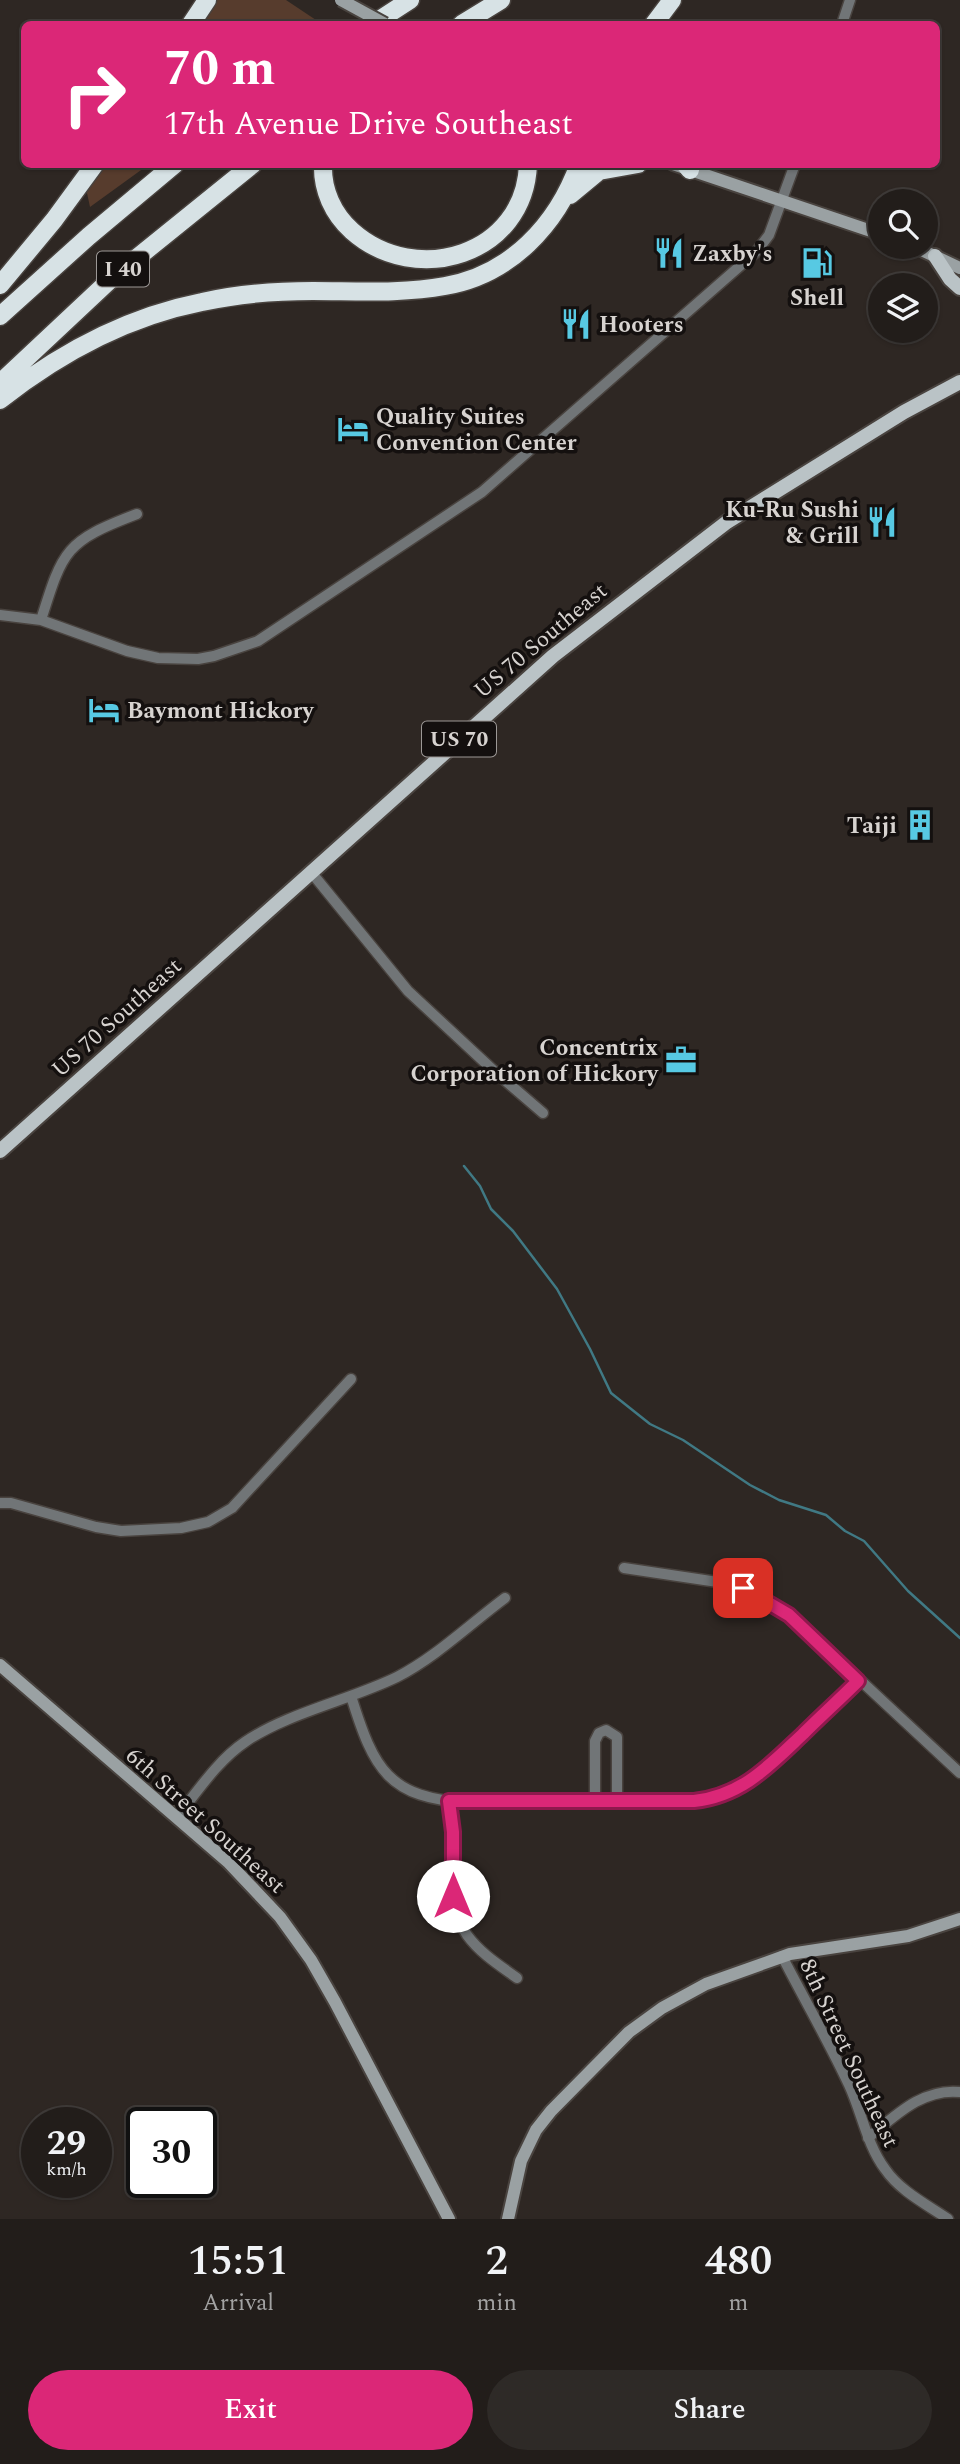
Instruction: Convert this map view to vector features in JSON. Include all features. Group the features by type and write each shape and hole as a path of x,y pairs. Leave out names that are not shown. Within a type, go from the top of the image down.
{"highway":[{"path":"193,21 207,0"},
{"path":"378,21 410,0"},
{"path":"467,21 501,0"},
{"path":"656,21 672,0"},
{"path":"0,285 54,220 92,168"},
{"name":"I 40","path":"0,316 170,168"},
{"name":"I 40","path":"0,383 112,278 248,168"},
{"path":"323,168 326,191 340,218 348,227 380,251 417,260 468,252 498,232 518,205 527,168"},
{"path":"557,211 577,168"},
{"path":"0,400 77,348 135,320 167,309 258,294 407,290 443,287 469,280 494,270 516,255 537,237 577,188 599,171 616,168"}],"main road":[{"path":"937,259 950,279 960,288"},
{"name":"US 70 Southeast","path":"0,1151 506,696 727,522 795,478 958,382"}],"street":[{"path":"341,0 380,21"},
{"path":"843,21 850,0"},
{"path":"689,168 868,230"},
{"path":"0,615 41,620 127,651 174,659 198,659 229,653 271,634 464,505 505,473 757,251 769,235 794,168"},
{"path":"938,257 960,268"},
{"path":"41,620 56,570 75,545 99,529 137,514"},
{"path":"311,873 408,991 543,1112"},
{"path":"0,1503 11,1503 96,1527 121,1531 156,1531 208,1522 232,1508 351,1379"},
{"path":"624,1567 731,1584 755,1594 801,1625 858,1681 960,1773"},
{"path":"177,1817 224,1760 243,1743 399,1675 447,1643 505,1598"},
{"name":"6th Street Southeast","path":"0,1665 177,1817 261,1894 311,1960 449,2219"},
{"path":"351,1696 367,1741 389,1777 413,1794 449,1801 694,1801 713,1799 750,1782 858,1681"},
{"path":"595,1801 595,1741 599,1733 606,1730 617,1737 617,1800"},
{"path":"449,1801 453,1832 453,1896 459,1924 476,1946 517,1978"},
{"path":"508,2219 521,2161 537,2130 570,2091 629,2032 662,2008 706,1984 782,1956 908,1936 960,1919"},
{"name":"8th Street Southeast","path":"782,1956 848,2083 875,2154 894,2180 948,2219"},
{"path":"868,2138 920,2098 932,2094 960,2092"}],"shaded area":[{"path":"213,0 286,0 318,21 196,21"},
{"path":"93,168 144,168 90,207 84,179"}],"waterway":[{"path":"464,1166 480,1186 491,1209 513,1231 557,1289 611,1393 650,1424 683,1440 750,1485 779,1500 826,1515 845,1531 864,1541 908,1591 960,1638"}],"place":[{"name":"Zaxby's","path":"669,253"},
{"name":"Shell","path":"817,263"},
{"name":"Hooters","path":"576,324"},
{"name":"Quality Suites Convention Center","path":"353,429"},
{"name":"Ku-Ru Sushi & Grill","path":"882,522"},
{"name":"Baymont Hickory","path":"104,710"},
{"name":"Taiji","path":"920,825"},
{"name":"Concentrix Corporation of Hickory","path":"681,1060"}],"route":[{"path":"453,1896 453,1832 449,1801 713,1799 750,1782 766,1769 858,1681 789,1615 743,1588"}]}
